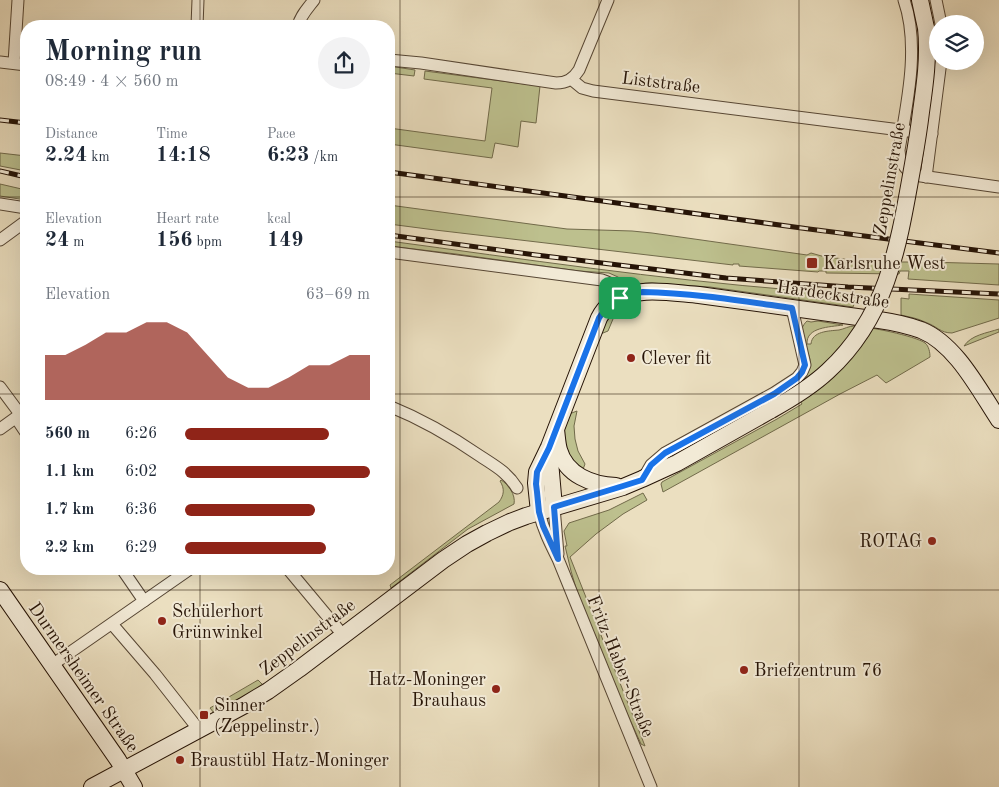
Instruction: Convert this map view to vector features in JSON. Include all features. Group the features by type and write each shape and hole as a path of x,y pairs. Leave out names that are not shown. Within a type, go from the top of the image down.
{"street":[{"path":"14,64 18,0"},
{"path":"197,20 198,0"},
{"path":"300,20 314,0"},
{"path":"395,61 556,84 566,82 579,70 608,0"},
{"name":"Zeppelinstraße","path":"904,0 910,30 911,51 910,74 899,156 910,172 926,177 941,70"},
{"name":"Zeppelinstraße","path":"92,787 268,691 299,670 466,544 510,522 642,480 677,463 791,399 828,371 845,354 872,316 893,264 905,212 923,102 927,42 920,0"},
{"path":"936,0 939,15"},
{"path":"0,62 20,64"},
{"name":"Liststraße","path":"571,79 582,88 593,91 932,134"},
{"path":"926,177 999,187"},
{"path":"0,204 20,207"},
{"path":"0,240 20,225"},
{"path":"395,253 602,280 613,285 620,298"},
{"name":"Hardeckstraße","path":"547,509 536,484 537,472 549,448 599,318 611,303 631,293 672,293 792,308 893,322 922,330 950,350 999,420"},
{"path":"642,480 654,462 665,453 774,394 797,378 805,365 792,308"},
{"path":"0,387 20,413"},
{"path":"395,408 437,428 473,451 502,470 511,478 517,488"},
{"path":"0,429 20,415"},
{"path":"556,427 562,459 573,471 586,480 600,484 623,486"},
{"name":"Fritz-Haber-Straße","path":"547,509 543,526 652,787"},
{"path":"126,575 144,600"},
{"path":"52,665 181,575"},
{"path":"293,575 343,635"},
{"name":"Durmersheimer Straße","path":"0,590 134,787"},
{"path":"112,624 155,674 199,730"}],"green space":[{"path":"395,67 415,70 414,76 395,74"},
{"path":"425,71 540,86 536,123 521,121 518,147 495,143 492,158 395,145 395,129 485,141 492,88 424,79"},
{"path":"0,153 20,155 20,170 0,166"},
{"path":"0,184 20,189 20,199 0,196"},
{"path":"395,206 567,229 652,233 807,255 811,253 825,257 874,262 999,264 999,285 908,279 909,271 900,271 899,274 826,273 826,271 739,266 739,264 733,265 395,225"},
{"path":"395,242 540,262 793,290 793,295 801,296 802,291 858,294 853,307 710,287 651,283 631,284 609,273 579,271 395,247"},
{"path":"909,294 999,300 999,318 952,333 944,332 922,321 901,315 901,298 909,299"},
{"path":"618,307 608,331 598,335 605,320"},
{"path":"807,321 843,325 826,327 815,331 810,334 807,344 811,344 814,336 822,332 860,326 920,340 927,346 930,357 886,383 877,375 663,492 662,482 802,404 792,386 804,377 810,369 808,352 802,336 802,329"},
{"path":"999,329 999,332 964,346 975,337"},
{"path":"577,411 574,426 575,439 578,451 585,464 582,472 563,446 564,429 569,414"},
{"path":"501,480 511,490 514,504 468,529 391,588 390,585 499,502 503,492"},
{"path":"643,493 647,500 623,514 570,557 645,746 641,744 621,700 578,595 565,546 567,546 564,531 569,523 609,510"},
{"path":"258,680 263,685 232,704 214,713 210,708"}],"railway":[{"path":"0,120 20,122"},
{"path":"0,171 20,176"},
{"path":"395,173 999,253"},
{"path":"395,236 726,278 848,287 999,294"}],"place":[{"name":"Karlsruhe West","path":"812,263"},
{"name":"Clever fit","path":"631,358"},
{"name":"ROTAG","path":"932,541"},
{"name":"Schülerhort Grünwinkel","path":"162,621"},
{"name":"Briefzentrum 76","path":"744,670"},
{"name":"Hatz-Moninger Brauhaus","path":"496,689"},
{"name":"Sinner (Zeppelinstr.)","path":"204,715"},
{"name":"Braustübl Hatz-Moninger","path":"180,760"}],"route":[{"path":"631,293 672,293 792,308 805,365 797,378 774,394 665,453 651,465 642,480 554,507 558,559 550,544 539,512 536,484 537,472 549,448 599,318 611,303 620,298 631,293"}]}
